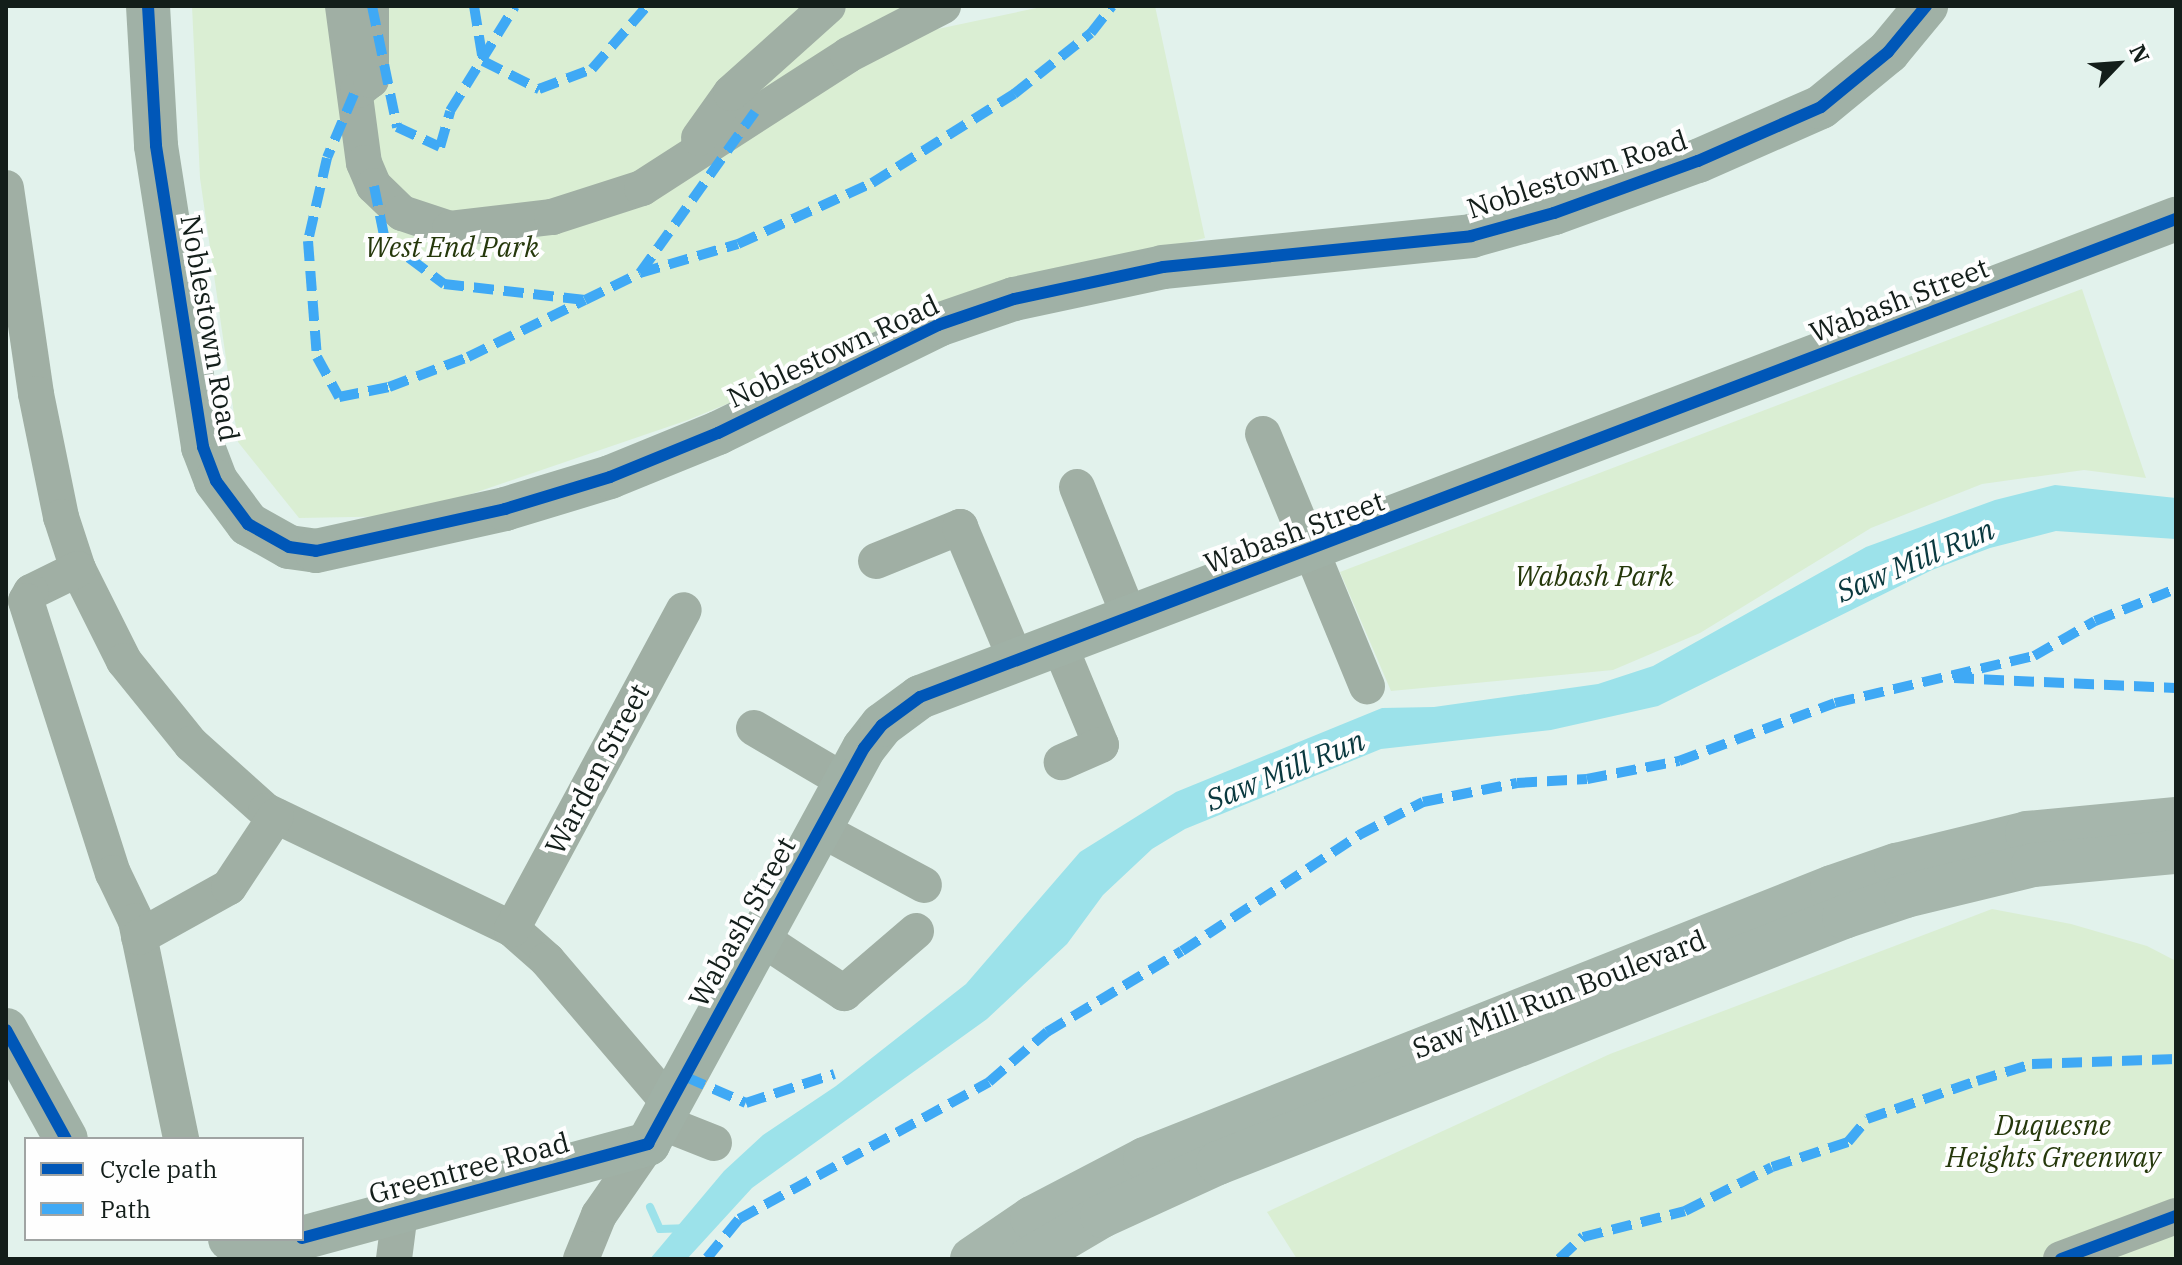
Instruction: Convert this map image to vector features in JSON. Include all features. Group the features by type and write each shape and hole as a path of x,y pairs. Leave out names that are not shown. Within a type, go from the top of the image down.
{"highway":[{"name":"Saw Mill Run Boulevard","path":"972,1259 1087,1187 1169,1149 1832,887 1896,865 2027,833 2176,819"},
{"name":"Saw Mill Run Boulevard","path":"1029,1259 1102,1216 1218,1163 1844,917 1906,896 2033,865 2176,852"}],"main road":[{"name":"Noblestown Road","path":"148,6 156,146 203,447 216,481 248,524 289,547 316,551 505,509 610,477 718,433 938,325 1014,299 1163,267 1471,236 1554,213 1698,161 1821,107 1888,52 1926,6"},
{"name":"Wabash Street","path":"660,1124 864,748 895,713 920,697 1311,552 2176,219"},
{"path":"6,1030 65,1137"},
{"name":"Greentree Road","path":"257,1241 297,1244 660,1124"}],"street":[{"path":"343,6 364,163 374,186 402,213 450,229 511,225 609,202 642,188 931,8"},
{"path":"354,94 371,80 371,6"},
{"path":"695,153 700,132 731,93 828,6"},
{"path":"6,188 21,396 78,569 124,661 160,708 225,780 276,816 512,929 547,960 660,1124 714,1143"},
{"path":"1263,434 1367,686"},
{"path":"1077,487 1130,618"},
{"path":"876,561 960,527 1016,660"},
{"path":"78,569 31,592 26,601 113,873 139,937 181,1137"},
{"name":"Warden Street","path":"512,929 684,610"},
{"path":"1059,644 1101,745 1062,762"},
{"path":"754,728 846,782"},
{"path":"139,937 229,887 276,816"},
{"path":"820,829 924,885"},
{"path":"761,938 844,993 916,931"},
{"name":"Wabash Street","path":"581,1259 599,1215 660,1124"},
{"path":"394,1259 400,1212"},
{"path":"2061,1259 2176,1216"}],"green space":[{"name":"West End Park","path":"192,6 902,6 914,34 1046,6 1155,6 1205,238 1015,286 688,420 407,516 299,518 238,442 200,178"},
{"name":"Wabash Park","path":"2082,289 2146,478 2084,470 1982,484 1871,528 1700,633 1613,670 1391,691 1340,572"},
{"name":"Duquesne Heights Greenway","path":"1992,909 2071,924 2147,946 2176,961 2176,1259 1297,1259 1267,1212 1610,1054"}],"water":[{"name":"Saw Mill Run","path":"2055,485 2176,498 2176,539 2056,531 1990,548 1932,570 1658,706 1551,730 1381,749 1185,829 1152,849 1103,895 1067,944 987,1019 752,1188 687,1259 650,1259 724,1171 763,1135 836,1086 966,984 1080,852 1176,792 1382,708 1434,707 1598,684 1653,666 1866,547 1995,500"}],"waterway":[{"path":"650,1207 660,1229 683,1228"}],"marked path":[{"path":"372,6 397,127 440,147 450,111 515,6"},
{"path":"474,6 483,61 539,89 592,69 647,6"},
{"path":"640,273 738,244 872,183 1014,94 1091,33 1112,6"},
{"path":"354,94 327,158 308,241 317,357 339,397 389,387 468,357 585,300"},
{"path":"374,186 385,240 444,284 585,300 640,273 755,112"},
{"path":"707,1258 739,1219 989,1082 1047,1032 1182,951 1359,835 1423,802 1517,783 1587,779 1679,761 1835,703 2034,656 2095,621 2176,589"},
{"path":"1954,678 2176,688"},
{"path":"1559,1259 1583,1237 1685,1211 1772,1167 1848,1142 1867,1119 1977,1081 2032,1064 2176,1059"},
{"path":"686,1077 746,1103 834,1074"}],"cycle path":[{"path":"148,6 156,146 203,447 216,481 248,524 289,547 316,551 505,509 610,477 718,433 938,325 1014,299 1163,267 1471,236 1554,213 1698,161 1821,107 1888,52 1926,6"},
{"path":"304,1237 648,1144 864,748 882,725 920,697 2176,219"},
{"path":"6,1030 65,1137"},
{"path":"2061,1259 2176,1216"}]}
